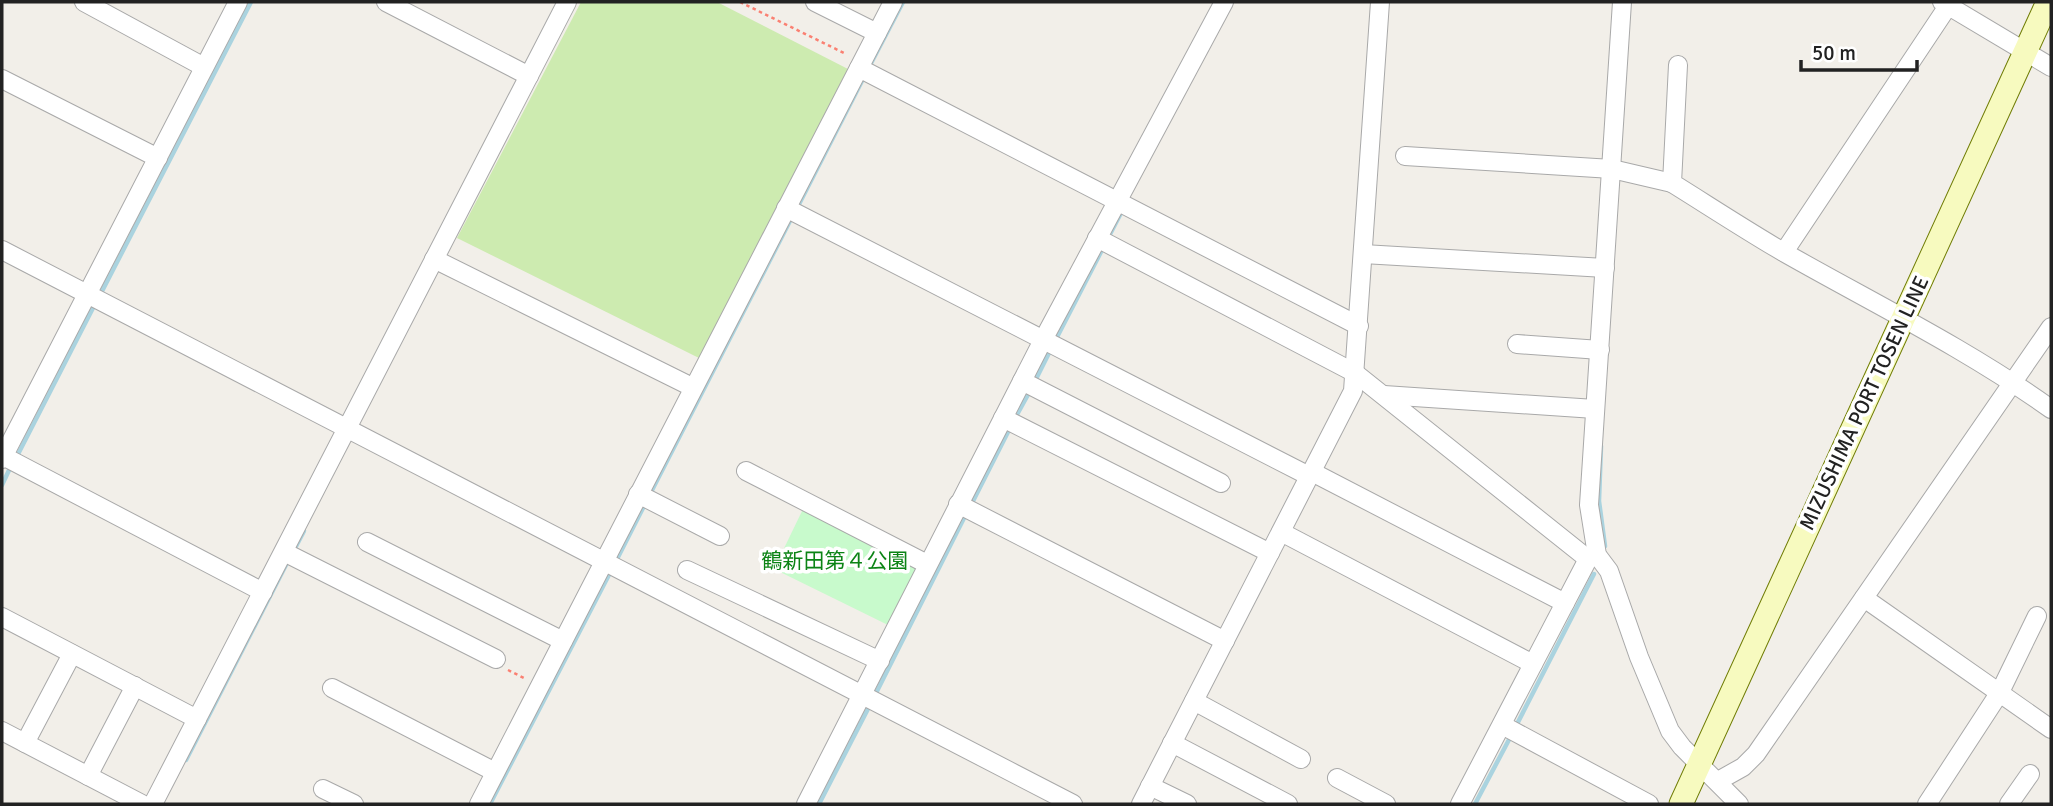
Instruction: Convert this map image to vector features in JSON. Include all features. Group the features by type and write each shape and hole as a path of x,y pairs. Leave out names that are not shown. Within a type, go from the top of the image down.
{"main road":[{"name":"MIZUSHIMA PORT TOSEN LINE","path":"1681,804 2048,2"}],"street":[{"path":"84,2 204,67"},
{"path":"238,2 158,158 94,298 8,459 263,592"},
{"path":"386,2 529,76"},
{"path":"153,804 263,592 288,554 352,431 567,2"},
{"path":"815,2 877,33"},
{"path":"479,804 563,641 611,565 645,497 692,387 792,211 893,2"},
{"path":"1141,804 1353,391 1380,2"},
{"path":"1460,804 1509,729 1533,664 1593,557 1589,505 1605,268 1617,170 1622,2"},
{"path":"806,804 869,699 880,661 927,564 965,508 1122,205 1123,194 1220,3"},
{"path":"1784,252 1945,4 2051,67"},
{"path":"1672,183 1678,65"},
{"path":"863,68 1359,326"},
{"path":"2,79 158,158"},
{"path":"1405,156 1617,170 1672,183 1784,252 2014,382 2051,409"},
{"path":"792,211 1049,345 1565,603"},
{"path":"1103,241 1355,373 1609,571 1659,707 1676,739 1739,804"},
{"path":"2,250 1073,804"},
{"path":"1363,254 1605,268"},
{"path":"439,262 692,387"},
{"path":"1718,781 1743,767 1756,754 2051,327"},
{"path":"1517,344 1600,350"},
{"path":"1028,385 1221,483"},
{"path":"1384,395 1595,409"},
{"path":"1010,421 1270,553"},
{"path":"746,471 927,564"},
{"path":"645,497 720,536"},
{"path":"965,508 1225,641"},
{"path":"1281,532 1533,664"},
{"path":"367,542 563,641"},
{"path":"288,554 496,659"},
{"path":"687,570 880,661"},
{"path":"1864,597 2051,729"},
{"path":"1927,804 2000,692 2037,616"},
{"path":"4,624 72,654 197,719"},
{"path":"25,743 72,654"},
{"path":"88,776 135,686"},
{"path":"332,688 495,772"},
{"path":"1194,701 1301,759"},
{"path":"1509,729 1649,804"},
{"path":"2,731 142,804"},
{"path":"1172,743 1289,804"},
{"path":"2009,804 2030,774"},
{"path":"1337,778 1386,804"},
{"path":"1150,786 1187,804"},
{"path":"323,789 354,804"}],"path":[{"path":"740,2 863,68"},
{"path":"496,659 499,665 540,686"}],"green space":[{"path":"581,2 717,2 848,69 699,358 457,238"},
{"name":"鶴新田第４公園","path":"804,507 916,562 917,570 890,626 774,569"}],"waterway":[{"path":"99,297 251,2"},
{"path":"868,69 903,2"},
{"path":"796,210 864,77"},
{"path":"1107,240 1121,213"},
{"path":"649,496 792,217"},
{"path":"1056,339 1103,248"},
{"path":"16,458 95,304"},
{"path":"1034,383 1052,347"},
{"path":"1014,420 1030,391"},
{"path":"971,505 1010,428"},
{"path":"1601,446 1599,501 1605,546"},
{"path":"2,485 11,466"},
{"path":"616,561 645,504"},
{"path":"875,695 967,512"},
{"path":"293,552 304,531"},
{"path":"186,760 289,559"},
{"path":"490,804 612,569"},
{"path":"1516,726 1594,574"},
{"path":"819,804 871,703"},
{"path":"1475,804 1512,734"}]}
